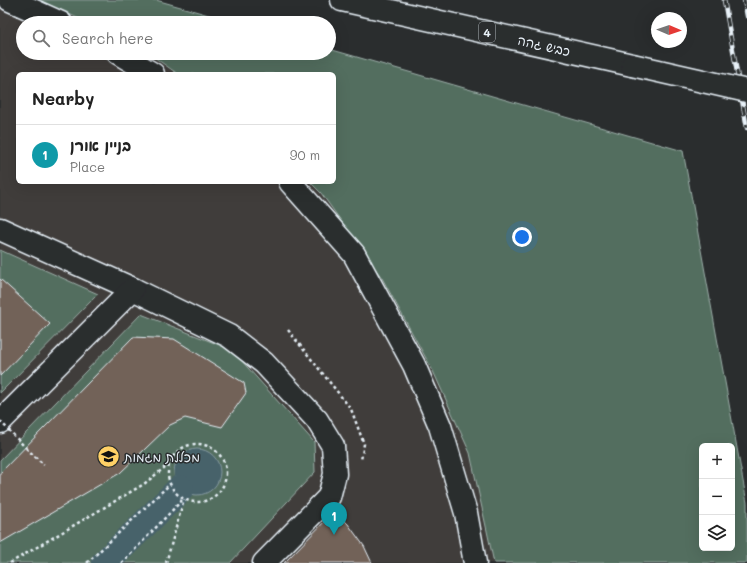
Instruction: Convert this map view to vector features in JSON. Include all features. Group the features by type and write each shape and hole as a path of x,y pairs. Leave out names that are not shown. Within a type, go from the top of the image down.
{"main road":[{"path":"10,0 45,16"},
{"name":"כביש גהה","path":"342,0 747,91"},
{"path":"130,60 150,72"},
{"path":"292,184 354,254 414,365 440,426 466,513 475,563"},
{"path":"0,229 133,289 229,336 264,363 318,420 333,446 335,474 329,496 264,563"},
{"path":"0,422 133,289"}],"path":[{"path":"0,422 44,465"},
{"path":"10,563 144,484 169,464 179,450 188,445 198,444 208,446 219,454 224,463 224,482 213,496 204,500 194,501 184,498 170,484 168,474 169,464"},
{"path":"87,563 170,484"},
{"path":"122,563 184,498"},
{"path":"166,563 184,498"}],"shaded area":[{"path":"0,0 139,0 158,16 16,16 16,60 209,60 224,72 16,72 16,184 335,184 536,563 0,563"}],"green space":[{"path":"37,0 156,0 212,16 73,16"},
{"path":"336,51 683,151 747,503 747,563 494,563 470,453 433,371 382,278 321,193 312,184 336,184 336,72 175,72 158,60 336,60"},
{"path":"0,250 98,294 0,393"},
{"path":"141,314 232,350 314,442 315,472 230,563 0,563 0,460"}],"water":[{"path":"192,449 202,449 210,453 216,459 220,467 220,477 216,485 210,491 202,495 192,495 184,491 178,485 174,477 174,467 178,459 184,453"}],"building":[{"path":"0,279 50,324 0,376"},
{"path":"133,337 174,339 244,383 246,393 222,427 185,418 170,425 120,473 0,543 0,473"},
{"path":"335,511 348,524 364,546 372,563 284,563"}],"waterway":[{"path":"105,563 180,489"}],"railway":[{"path":"724,0 747,128"},
{"path":"744,0 747,16"}],"place":[{"name":"מכללת מגמות","path":"108,456"},
{"name":"בניין אורן","path":"334,535"}]}
